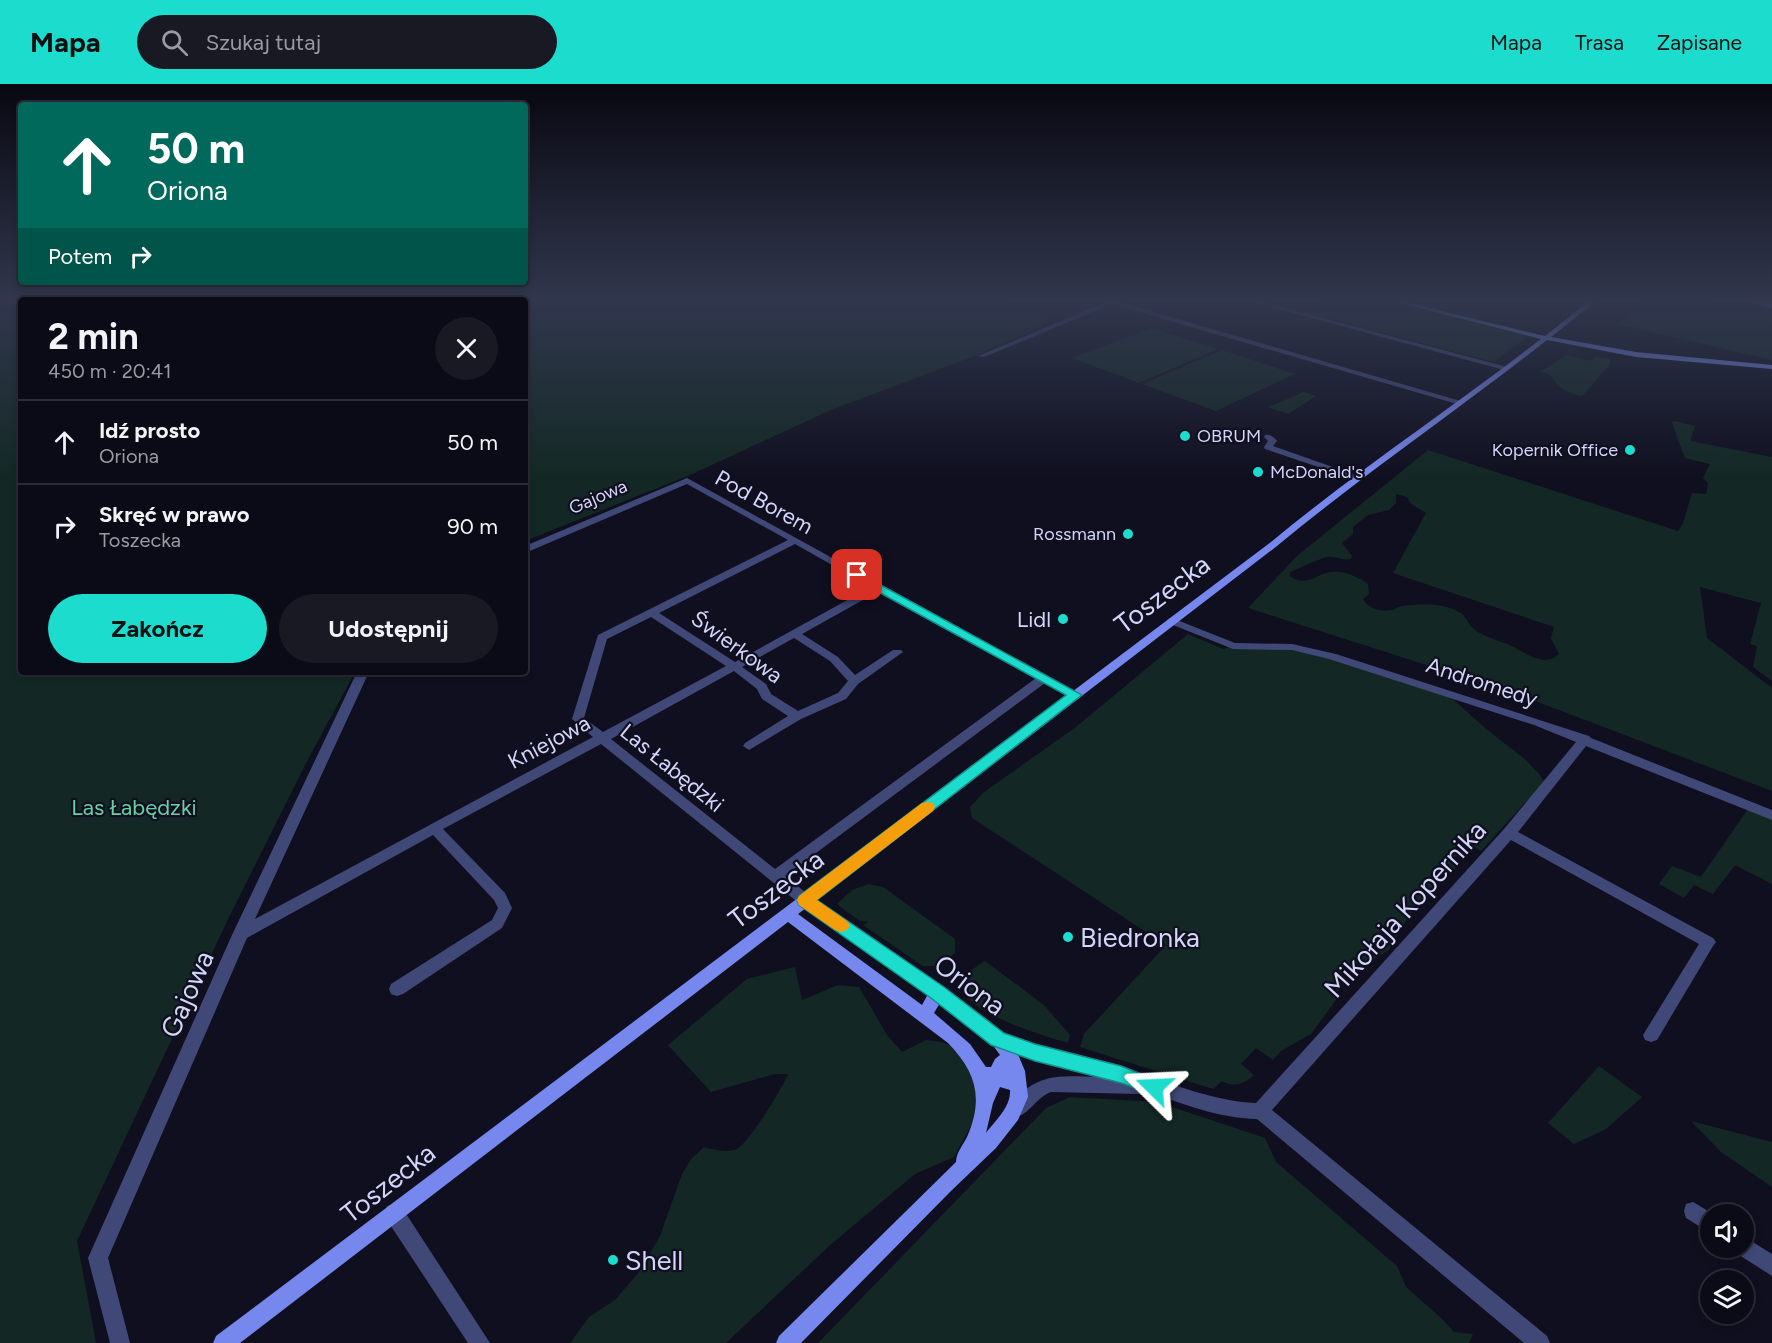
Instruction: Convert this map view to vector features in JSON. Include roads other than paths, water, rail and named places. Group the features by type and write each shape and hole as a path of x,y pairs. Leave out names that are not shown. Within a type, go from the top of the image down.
{"main road":[{"name":"Toszecka","path":"224,1343 1321,505 1516,361"},
{"path":"1726,361 1772,367"},
{"name":"Oriona","path":"786,1343 990,1142 1012,1114 1019,1097 1019,1085 1011,1057 998,1039 938,992 805,900"},
{"name":"Oriona","path":"787,914 924,1016 963,1049 973,1062 981,1078 985,1101 972,1148 955,1174"},
{"path":"924,1016 938,992"},
{"path":"985,1101 1001,1064 1011,1057"},
{"path":"973,1062 993,1078 1019,1085"}],"street":[{"path":"1309,361 1460,402"},
{"path":"1479,361 1507,368"},
{"path":"1268,436 1273,441 1268,447 1360,478"},
{"name":"Pod Borem","path":"687,481 1075,695"},
{"name":"Gajowa","path":"528,549 687,481"},
{"name":"Las Łabędzki","path":"794,541 602,637 578,720 805,900"},
{"name":"Kniejowa","path":"240,935 878,587"},
{"name":"Świerkowa","path":"651,612 735,667 762,687 766,696 797,716"},
{"name":"Andromedy","path":"1172,621 1233,646 1292,647 1332,656 1585,739 1772,815"},
{"name":"Świerkowa","path":"794,634 834,659 854,681"},
{"path":"749,746 797,716 842,696 854,681 897,652"},
{"name":"Gajowa","path":"120,1343 98,1258 278,850 362,675"},
{"name":"Toszecka","path":"774,877 1044,678"},
{"name":"Mikołaja Kopernika","path":"1260,1112 1509,833 1585,739"},
{"path":"397,988 497,924 505,908 500,897 434,828"},
{"path":"1509,833 1708,942 1651,1035"},
{"path":"998,1039 1035,1053 1121,1075 1238,1112 1260,1112 1540,1343"},
{"path":"1011,1057 1035,1053"},
{"path":"1012,1114 1030,1095 1052,1084"},
{"path":"1019,1085 1154,1087"},
{"path":"1693,1211 1700,1216"},
{"path":"394,1213 480,1343"},
{"path":"1754,1254 1772,1266"}],"place":[{"name":"OBRUM","path":"1185,436"},
{"name":"Kopernik Office","path":"1630,450"},
{"name":"McDonald's","path":"1258,472"},
{"name":"Rossmann","path":"1128,534"},
{"name":"Lidl","path":"1063,619"},
{"name":"Biedronka","path":"1068,937"},
{"name":"Shell","path":"613,1260"}]}
